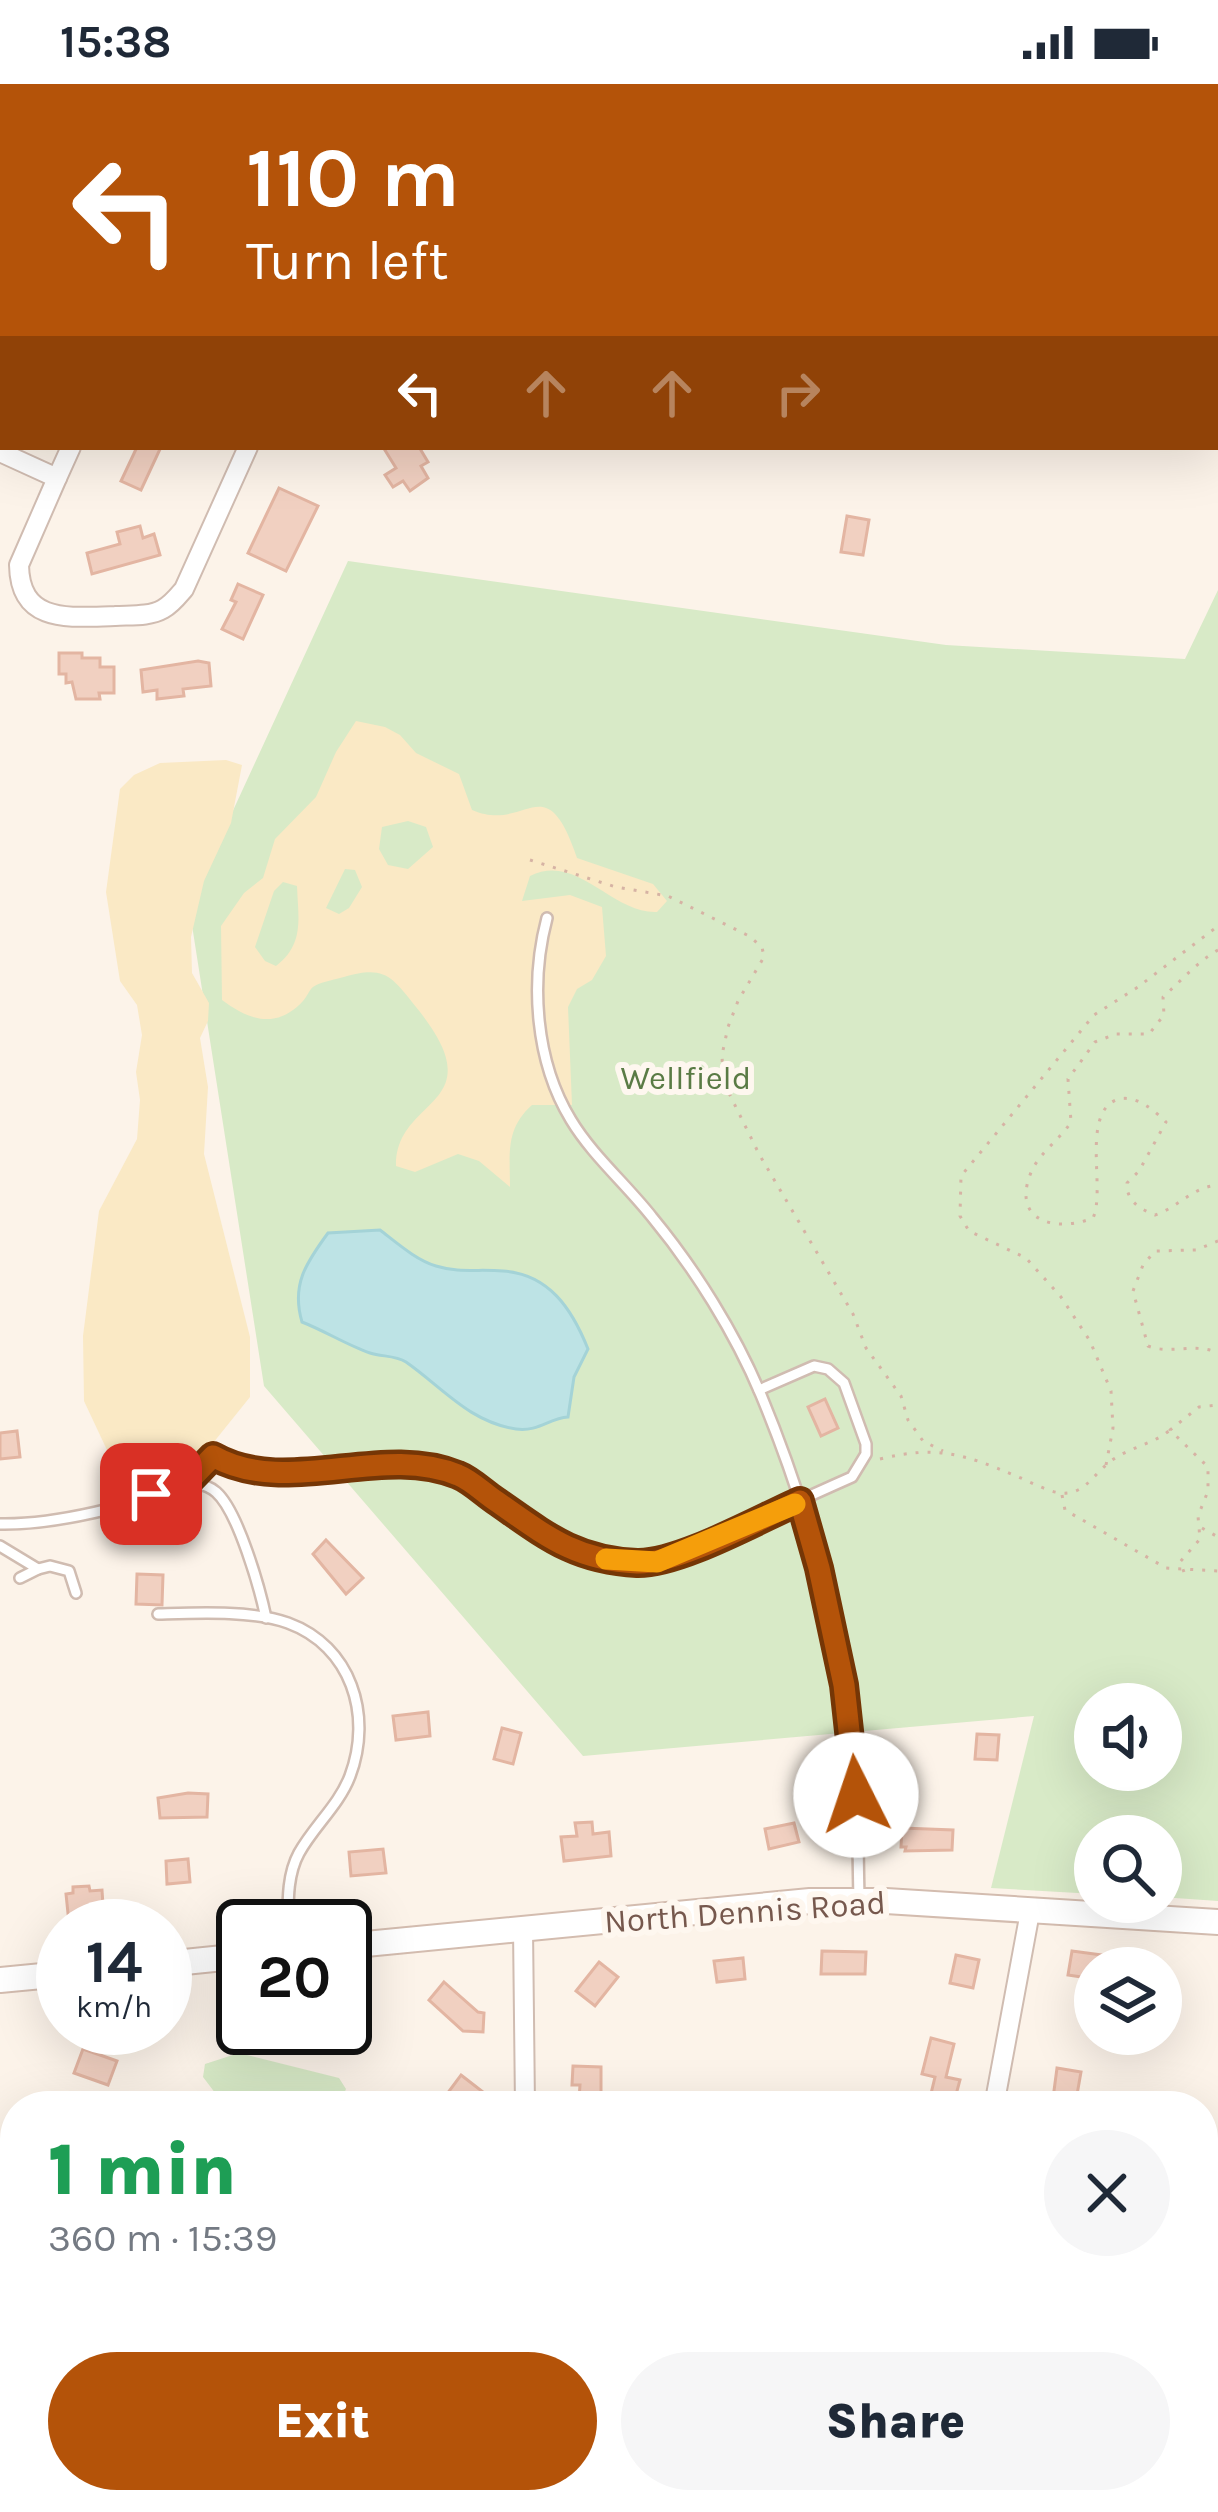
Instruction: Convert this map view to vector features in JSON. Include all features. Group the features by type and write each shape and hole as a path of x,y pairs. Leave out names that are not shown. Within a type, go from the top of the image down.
{"main road":[{"name":"North Dennis Road","path":"372,1943 750,1906 859,1900 1218,1922"},
{"path":"0,1980 36,1977"}],"street":[{"path":"70,450 20,565 20,578 31,603 50,614 74,617 150,614 172,603 184,589 247,450"},
{"path":"0,452 57,478"},
{"path":"997,2091 1030,1912"},
{"path":"524,1929 525,2091"}],"lane":[{"path":"548,918 536,958 536,998 558,1094 572,1122 654,1218 697,1280 759,1390 800,1501 819,1568 851,1728 859,1900"},
{"path":"0,1524 56,1521 114,1507 189,1481 213,1456 266,1473 386,1466 459,1475 545,1538 581,1555 638,1563 676,1556 853,1477 866,1444 844,1383 829,1370 805,1367 759,1390"},
{"path":"189,1481 211,1487 222,1498 251,1563 266,1618"},
{"path":"0,1546 38,1569"},
{"path":"20,1578 50,1566 69,1571 76,1593"},
{"path":"158,1614 284,1621 319,1640 345,1667 359,1703 360,1744 349,1780 299,1853 291,1874 290,1899"}],"path":[{"path":"530,860 616,887 668,896 762,947 764,957 728,1027 723,1081 759,1154 853,1314 866,1348 901,1396 917,1435 943,1451"},
{"path":"1106,1465 1113,1428 1111,1391 1090,1341 1061,1297 1026,1258 969,1231 960,1216 961,1176 1094,1015 1218,926"},
{"path":"1218,950 1199,970 1183,974 1163,998 1164,1015 1149,1034 1116,1034 1095,1042 1077,1065 1068,1079 1071,1122 1029,1175 1027,1204 1044,1223 1065,1226 1093,1218 1099,1206 1100,1123 1111,1102 1123,1098 1134,1099 1166,1122 1139,1171 1127,1183 1126,1193 1133,1202 1155,1215 1200,1186 1218,1184"},
{"path":"1218,1241 1196,1250 1156,1251 1143,1265 1133,1291 1148,1346 1162,1352 1208,1348 1218,1353"},
{"path":"861,1465 921,1451 943,1451 976,1458 1061,1493 1080,1490 1106,1465 1140,1444 1154,1444 1198,1407 1218,1405"},
{"path":"1170,1430 1208,1467 1208,1491 1198,1516 1200,1539 1180,1562 1184,1572"},
{"path":"1061,1493 1065,1510 1166,1568 1218,1571"},
{"path":"1200,1527 1218,1538"}],"green space":[{"name":"Wellfield","path":"348,561 946,645 1185,659 1218,590 1218,1901 1182,1898 1182,1815 1074,1815 1074,1893 991,1888 1034,1716 583,1756 264,1386 189,906"},
{"path":"247,2055 339,2078 346,2089 214,2091 203,2077 205,2064"}],"sand":[{"path":"356,721 385,727 416,753 459,774 472,810 491,815 544,807 566,830 577,858 653,884 667,901 657,912 641,910 563,872 530,876 522,901 570,895 602,907 606,956 568,1007 572,1105 532,1105 523,1114 511,1143 510,1187 479,1161 458,1154 415,1172 396,1166 400,1143 410,1125 445,1083 447,1064 439,1040 385,975 367,972 323,982 293,1010 273,1019 252,1017 222,1000 221,926 244,893 263,878 275,839 316,797","holes":["408,821 426,827 433,847 408,869 388,865 379,849 382,827","345,869 355,870 362,887 349,908 339,914 326,908","283,882 297,886 298,908 296,939 276,966 265,961 255,947 274,891"]},
{"path":"226,760 242,765 231,823 204,881 191,937 192,973 209,1003 200,1038 208,1087 204,1154 250,1337 250,1397 205,1453 145,1485 114,1465 84,1401 83,1336 99,1211 137,1139 140,1100 136,1072 142,1035 137,1005 120,981 106,892 120,789 134,775 160,763"}],"water":[{"path":"380,1230 429,1263 519,1274 557,1296 588,1349 574,1377 568,1417 524,1429 499,1425 470,1411 402,1360 370,1353 302,1322 300,1285 328,1233"}],"building":[{"path":"136,450 160,450 141,490 121,481"},
{"path":"385,450 421,450 428,462 421,466 428,478 410,491 403,481 393,487 385,475 396,468"},
{"path":"279,488 318,506 286,571 248,553"},
{"path":"847,516 869,520 863,555 841,552"},
{"path":"140,526 143,538 154,534 160,555 92,574 87,553 120,544 117,532"},
{"path":"238,584 263,595 243,639 222,629 236,602 231,600"},
{"path":"59,653 82,653 82,658 100,658 100,667 114,667 114,693 99,693 100,699 76,699 72,682 66,683 66,674 59,674"},
{"path":"209,663 211,686 183,689 184,696 157,699 157,690 143,692 141,670"},
{"path":"825,1399 838,1428 821,1436 808,1407"},
{"path":"17,1431 20,1457 0,1459 0,1433"},
{"path":"326,1540 363,1578 346,1594 313,1554"},
{"path":"137,1574 163,1575 162,1605 136,1604"},
{"path":"428,1712 430,1736 396,1740 393,1716"},
{"path":"502,1728 521,1733 513,1764 494,1759"},
{"path":"977,1734 999,1735 997,1760 975,1759"},
{"path":"208,1794 207,1817 160,1818 158,1798"},
{"path":"592,1822 593,1834 609,1832 611,1856 564,1861 561,1837 577,1836 575,1823"},
{"path":"794,1823 799,1842 769,1849 765,1829"},
{"path":"902,1828 953,1830 952,1850 905,1851"},
{"path":"383,1849 386,1873 351,1876 349,1852"},
{"path":"188,1859 190,1882 167,1884 166,1861"},
{"path":"73,1887 102,1890 103,1899 67,1899"},
{"path":"822,1951 866,1952 865,1974 821,1974"},
{"path":"1072,1951 1074,1951 1074,1976 1068,1975"},
{"path":"956,1955 979,1960 973,1988 950,1983"},
{"path":"743,1958 745,1979 717,1982 714,1961"},
{"path":"599,1962 618,1977 595,2006 576,1991"},
{"path":"444,1982 484,2013 483,2032 463,2031 429,2000"},
{"path":"931,2038 954,2044 946,2077 960,2080 957,2091 932,2091 935,2077 922,2074"},
{"path":"81,2055 117,2061 108,2085 74,2073"},
{"path":"573,2066 601,2067 601,2091 580,2091 580,2085 572,2085"},
{"path":"1057,2068 1081,2072 1078,2091 1054,2091"},
{"path":"461,2075 482,2091 449,2091"}],"slow traffic":[{"path":"606,1559 657,1562 795,1504"}],"route":[{"path":"151,1494 189,1481 213,1456 266,1473 386,1466 425,1469 459,1475 545,1538 581,1555 638,1563 676,1556 800,1501 844,1685 856,1795"}]}
